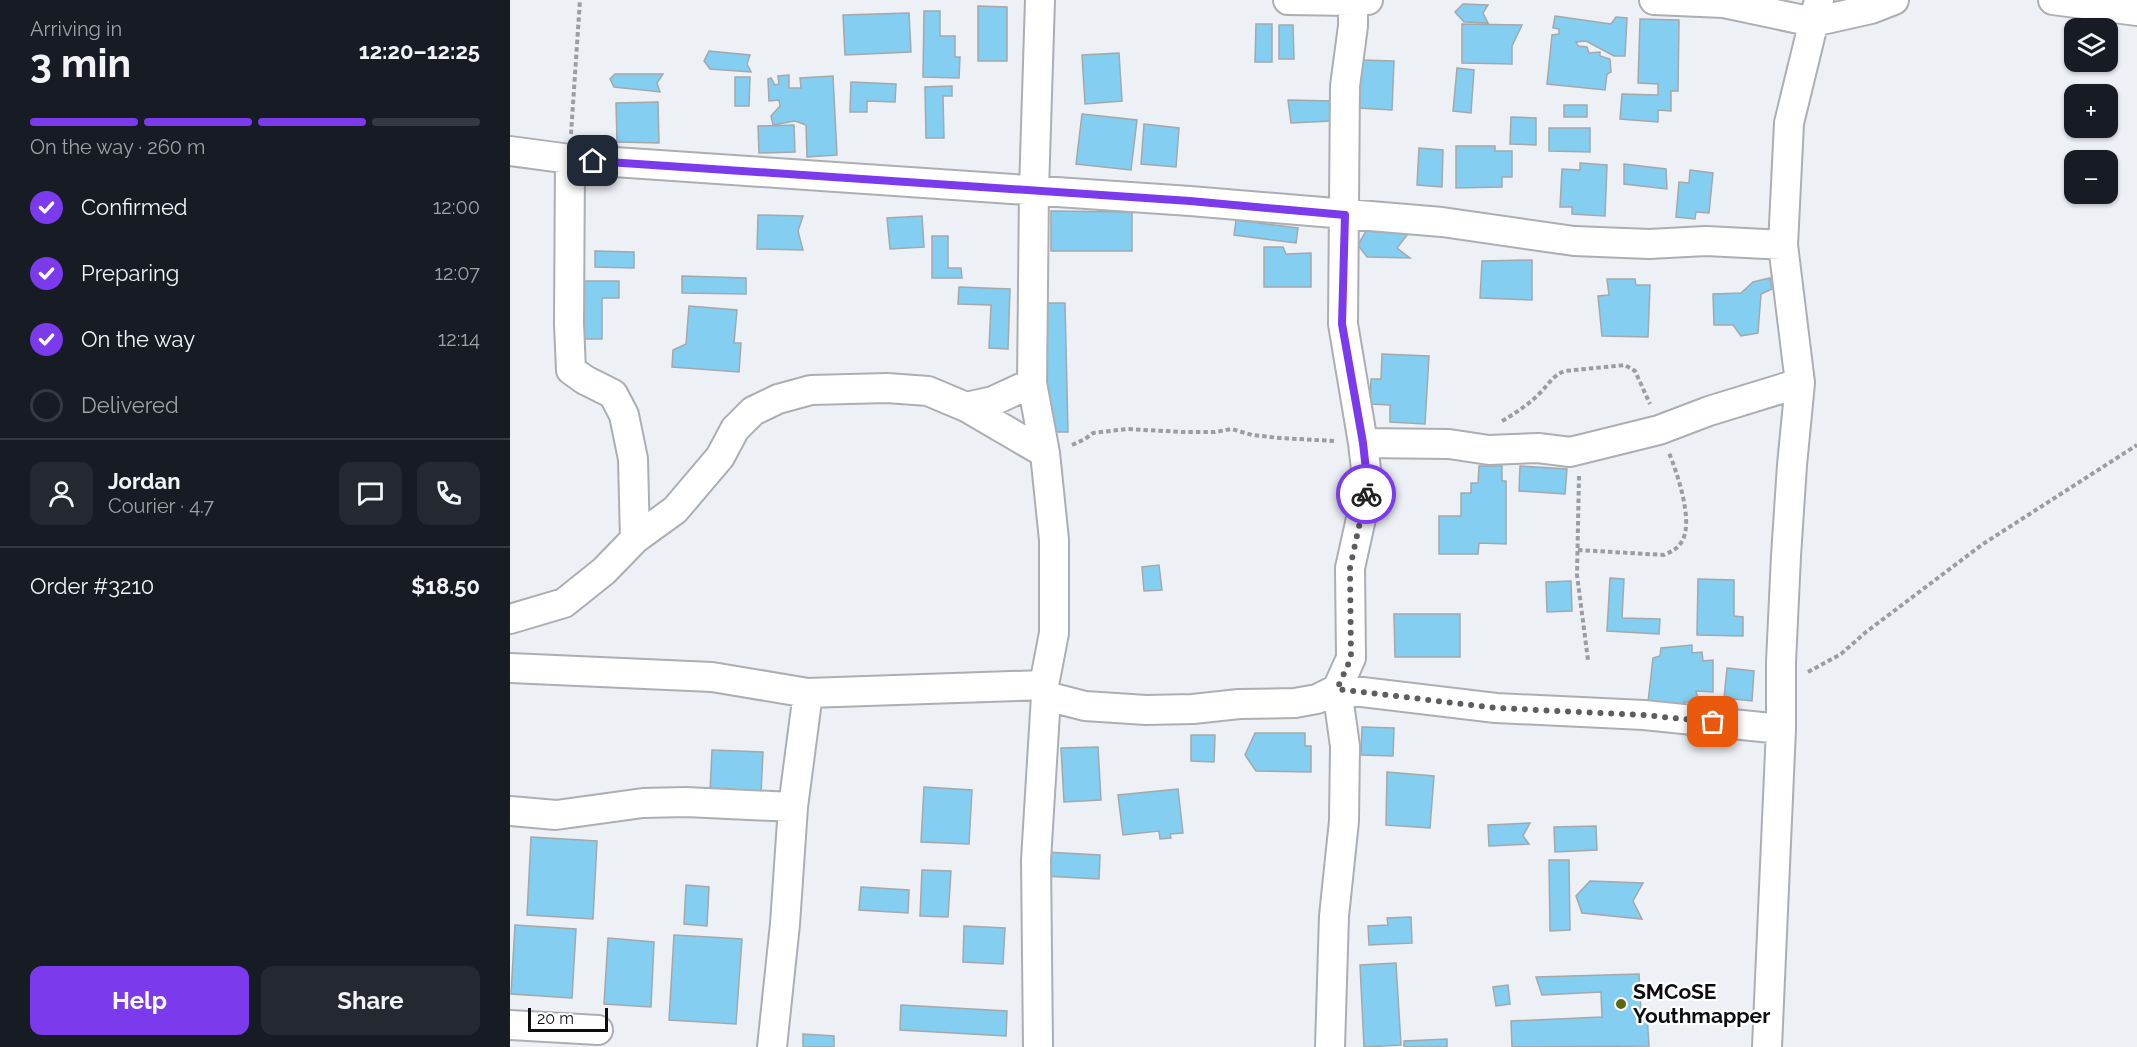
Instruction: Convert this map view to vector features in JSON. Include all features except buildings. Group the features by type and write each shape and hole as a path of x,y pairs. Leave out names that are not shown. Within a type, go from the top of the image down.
{"street":[{"path":"1038,1047 1036,860 1045,691 1054,633 1054,540 1045,453 1032,383 1034,190 1040,0"},
{"path":"1288,0 1361,1 1353,26 1345,86 1342,324 1363,443 1368,488 1350,568 1351,658 1337,689 1345,746 1344,821 1334,916 1330,1047"},
{"path":"1654,0 1816,11 1871,9 1894,0"},
{"path":"2054,0 2137,10"},
{"path":"1767,1047 1781,729 1781,668 1792,465 1800,383 1783,245 1789,123 1816,11"},
{"path":"510,151 570,159 1190,201 1443,222 1574,241 1783,245"},
{"path":"570,159 571,370 613,394 624,415 633,459 635,539"},
{"path":"966,407 993,401 1032,383"},
{"path":"1363,443 1449,444 1489,450 1538,448 1570,452 1659,430 1708,411 1800,383"},
{"path":"510,619 564,603 604,571 635,539 675,510 720,457 735,429 753,411 778,399 811,390 887,388 928,391 966,407 1045,453"},
{"path":"510,668 712,677 808,693 1045,691 1085,706 1146,710 1295,703 1317,699 1337,689 1496,708 1644,715 1781,729"},
{"path":"772,1047 794,807 808,693"},
{"path":"510,812 556,815 643,803 686,802 794,807"},
{"path":"510,1025 598,1030"}],"path":[{"path":"570,159 580,0"},
{"path":"1499,422 1526,405 1556,374 1565,371 1625,365 1635,371 1677,471 1683,496 1684,539 1676,550 1664,555 1578,550"},
{"path":"1045,453 1066,448 1093,433 1127,429 1182,432 1215,432 1232,429 1252,435 1280,438 1363,443"},
{"path":"1781,668 1809,672 1841,654 1866,632 1983,544 2137,445"},
{"path":"1570,452 1579,471 1577,575 1588,660"}],"way so far":[{"path":"1366,494 1350,568 1351,658 1337,689 1496,708 1644,715 1713,722"}],"place":[{"name":"SMCoSE Youthmapper","path":"1621,1004"}],"route":[{"path":"593,161 1190,201 1345,215 1342,324 1363,443 1368,488 1366,494"}]}
